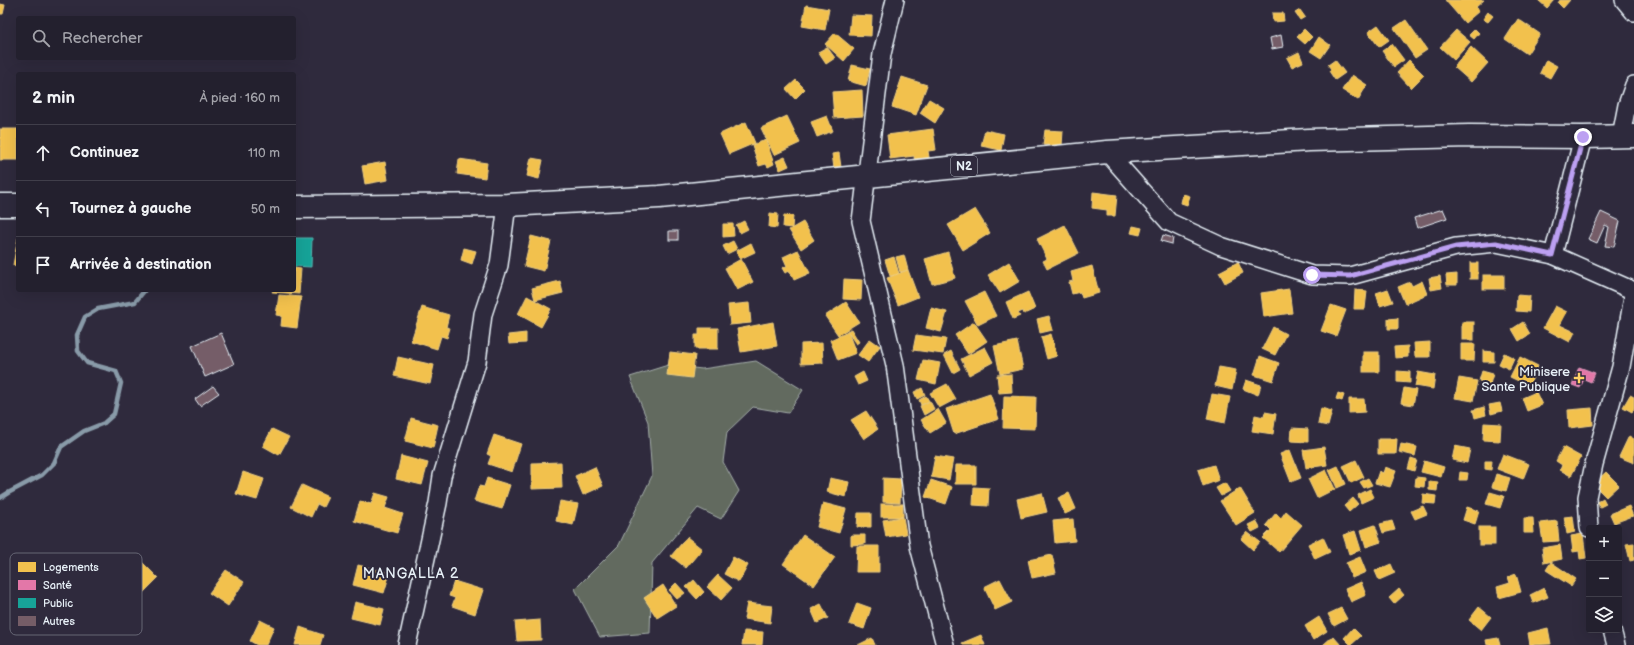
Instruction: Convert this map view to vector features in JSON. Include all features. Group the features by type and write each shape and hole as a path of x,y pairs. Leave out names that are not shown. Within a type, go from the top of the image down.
{"highway":[{"name":"N2","path":"296,208 507,205 659,197 1107,152 1309,140 1469,136 1628,136"},
{"path":"0,205 16,205"}],"street":[{"path":"895,0 882,54 861,222 895,365 920,546 945,645"},
{"path":"1624,0 1634,12"},
{"path":"1628,136 1627,105 1634,85"},
{"path":"1552,255 1583,137"},
{"path":"1107,152 1169,222 1221,246 1312,275 1350,276 1456,247 1496,243 1552,255 1634,291 1622,367 1594,464 1587,497 1589,525"},
{"path":"407,645 438,503 442,476 477,362 483,314 499,265 507,205"},
{"path":"1613,633 1616,645"}],"green space":[{"path":"756,361 803,390 788,413 753,407 727,432 723,462 739,491 721,519 698,508 652,563 650,633 600,637 575,589 619,545 652,476 648,422 630,377 668,365 702,369"}],"building: Logements":[{"path":"1445,0 1484,0 1476,7 1479,11 1465,23"},
{"path":"1538,0 1554,0 1547,8"},
{"path":"1560,0 1570,0 1563,8 1558,3"},
{"path":"0,4 5,5 3,14 0,14"},
{"path":"806,5 829,9 825,30 802,26"},
{"path":"1300,10 1305,17 1300,20 1295,13"},
{"path":"1488,12 1493,16 1488,22 1483,19"},
{"path":"1272,13 1283,13 1284,21 1273,22"},
{"path":"851,15 872,16 871,36 849,35"},
{"path":"1518,19 1540,34 1527,54 1505,39"},
{"path":"1406,20 1427,50 1415,58 1394,28"},
{"path":"1378,25 1389,40 1379,47 1368,32"},
{"path":"1304,29 1312,37 1305,44 1297,37"},
{"path":"1475,29 1479,33 1474,39 1469,35"},
{"path":"1456,30 1470,42 1454,60 1440,47"},
{"path":"835,33 854,49 844,61 825,44"},
{"path":"1319,37 1330,45 1321,58 1310,51"},
{"path":"1392,44 1404,60 1394,67 1382,51"},
{"path":"827,47 835,58 826,64 818,52"},
{"path":"1471,47 1488,63 1471,82 1454,67"},
{"path":"1299,52 1303,62 1292,67 1287,58"},
{"path":"1335,60 1345,73 1335,80 1329,71 1331,69 1328,65"},
{"path":"1409,60 1424,75 1411,88 1397,73"},
{"path":"1546,60 1557,66 1550,78 1540,73"},
{"path":"852,65 870,69 866,86 848,81"},
{"path":"1352,75 1367,85 1358,100 1342,90"},
{"path":"902,77 927,85 916,115 892,107"},
{"path":"796,80 805,89 795,99 786,89"},
{"path":"862,90 863,116 834,118 832,92"},
{"path":"929,99 944,108 935,123 920,113"},
{"path":"787,116 800,143 774,155 761,128"},
{"path":"827,116 833,131 817,137 811,122"},
{"path":"746,122 755,143 729,154 720,134"},
{"path":"0,129 16,129 16,160 0,160"},
{"path":"933,129 936,150 928,151 930,163 915,165 914,156 890,159 887,135"},
{"path":"985,130 1004,134 1001,150 981,146"},
{"path":"1045,130 1063,131 1062,146 1043,145"},
{"path":"766,140 774,164 768,167 766,164 759,166 752,145"},
{"path":"839,153 841,167 834,168 832,154"},
{"path":"785,157 789,166 780,170 776,161"},
{"path":"531,158 543,160 539,179 527,176"},
{"path":"459,159 487,163 485,178 457,174"},
{"path":"385,162 388,180 365,184 362,166"},
{"path":"1093,192 1117,195 1115,216 1107,216 1107,210 1092,208"},
{"path":"1183,194 1190,196 1187,205 1181,203"},
{"path":"975,209 990,233 963,250 948,225"},
{"path":"770,213 778,214 777,228 769,227"},
{"path":"784,215 793,216 792,228 783,227"},
{"path":"744,221 748,229 740,233 736,225"},
{"path":"803,222 814,240 801,249 789,230"},
{"path":"723,224 733,224 734,236 723,237"},
{"path":"1065,225 1079,253 1047,269 1043,261 1047,259 1037,239"},
{"path":"1133,226 1142,228 1140,235 1131,233"},
{"path":"531,236 551,241 544,271 524,266"},
{"path":"733,241 737,249 727,254 723,246"},
{"path":"751,243 755,252 740,259 736,251"},
{"path":"464,248 476,251 472,264 461,260"},
{"path":"16,249 16,266 13,265"},
{"path":"798,250 810,273 794,280 790,271 785,273 782,268 787,266 783,257"},
{"path":"948,252 955,278 932,284 925,259"},
{"path":"904,255 908,270 900,272 896,257"},
{"path":"894,257 899,274 890,276 885,260"},
{"path":"741,259 753,282 737,290 725,268"},
{"path":"1009,262 1020,281 1000,293 988,275"},
{"path":"1238,262 1243,273 1225,283 1219,272"},
{"path":"1470,263 1478,263 1478,279 1470,279"},
{"path":"1092,266 1099,293 1082,298 1080,292 1072,294 1069,282 1073,281 1071,272"},
{"path":"296,268 301,269 299,294 272,292 296,292"},
{"path":"908,270 918,297 898,305 887,278"},
{"path":"1457,274 1457,285 1447,285 1446,275"},
{"path":"1483,275 1504,275 1504,289 1483,289"},
{"path":"1440,276 1442,288 1431,290 1429,278"},
{"path":"844,279 862,280 861,300 843,299"},
{"path":"560,281 563,293 535,300 532,288"},
{"path":"1422,281 1427,294 1405,304 1398,287 1410,282 1412,286"},
{"path":"1289,289 1292,313 1264,317 1261,293"},
{"path":"1388,289 1393,302 1380,306 1376,293"},
{"path":"1355,290 1367,291 1365,309 1354,309"},
{"path":"984,292 996,316 978,325 965,301"},
{"path":"1028,292 1035,309 1024,314 1023,311 1018,313 1020,316 1013,319 1006,302"},
{"path":"279,295 301,297 297,328 281,326 282,316 276,315"},
{"path":"1517,295 1530,296 1529,312 1516,311"},
{"path":"527,296 551,309 541,327 518,314"},
{"path":"846,302 859,322 838,335 825,316"},
{"path":"749,303 751,323 730,325 728,305"},
{"path":"1331,305 1346,310 1336,336 1321,331"},
{"path":"1555,306 1567,312 1560,325 1575,332 1570,342 1543,328"},
{"path":"422,307 449,315 446,327 450,328 447,338 441,336 437,349 411,341"},
{"path":"931,308 947,312 941,332 926,328"},
{"path":"1049,316 1053,330 1040,333 1037,319"},
{"path":"1398,318 1398,329 1388,329 1388,319"},
{"path":"773,322 777,346 741,352 737,329"},
{"path":"974,322 987,341 968,354 955,335"},
{"path":"1462,322 1474,322 1474,340 1462,340"},
{"path":"1523,322 1530,334 1519,341 1512,329"},
{"path":"1273,327 1286,334 1275,355 1262,349"},
{"path":"699,328 718,328 718,349 695,349 695,335 699,335"},
{"path":"851,329 859,342 856,344 847,331"},
{"path":"848,332 856,353 838,360 830,340"},
{"path":"526,333 526,343 509,344 508,335"},
{"path":"1051,334 1057,356 1047,359 1041,337"},
{"path":"916,335 946,339 943,354 913,350"},
{"path":"870,339 880,346 868,362 858,355"},
{"path":"1017,341 1023,369 1000,374 994,346"},
{"path":"1430,342 1430,357 1415,357 1414,343"},
{"path":"822,343 823,363 801,364 801,344"},
{"path":"1461,344 1475,344 1474,361 1461,361"},
{"path":"1408,346 1408,357 1395,358 1394,347"},
{"path":"985,347 993,362 969,375 961,359"},
{"path":"951,351 960,369 953,373 944,355"},
{"path":"1483,351 1494,352 1494,362 1483,362"},
{"path":"670,352 695,355 692,378 667,375"},
{"path":"1363,352 1379,352 1379,372 1363,372"},
{"path":"1504,353 1514,358 1509,369 1499,364"},
{"path":"1260,356 1279,363 1273,381 1254,375"},
{"path":"398,357 434,365 430,384 394,376"},
{"path":"1520,357 1538,366 1529,386 1510,377"},
{"path":"923,360 940,363 936,384 918,380"},
{"path":"1219,367 1236,370 1232,390 1215,386"},
{"path":"1397,371 1410,372 1410,383 1397,382"},
{"path":"1482,371 1493,374 1490,384 1479,381"},
{"path":"863,372 867,381 858,385 854,377"},
{"path":"1418,372 1435,375 1433,389 1415,386"},
{"path":"1011,374 1012,392 999,393 997,375"},
{"path":"1459,378 1477,381 1473,401 1455,398"},
{"path":"1246,380 1261,385 1258,395 1243,389"},
{"path":"947,384 956,399 939,408 930,393"},
{"path":"922,388 925,395 917,399 914,392"},
{"path":"1404,388 1416,390 1413,405 1401,403"},
{"path":"1536,392 1542,405 1527,411 1522,398"},
{"path":"1338,393 1344,395 1342,401 1336,399"},
{"path":"990,394 999,419 954,434 946,409"},
{"path":"1212,394 1230,397 1225,423 1207,419"},
{"path":"1630,395 1634,397 1634,409 1632,412 1623,407"},
{"path":"926,396 929,401 921,405 919,400"},
{"path":"1004,396 1036,397 1035,429 1003,428"},
{"path":"1349,399 1364,399 1365,412 1349,413"},
{"path":"930,401 934,409 924,415 920,406"},
{"path":"1500,403 1502,411 1491,414 1489,405"},
{"path":"1484,407 1486,415 1475,418 1473,410"},
{"path":"1321,408 1332,411 1328,426 1318,424"},
{"path":"1592,408 1593,425 1569,428 1568,410"},
{"path":"938,409 946,423 930,433 921,420"},
{"path":"866,411 878,429 864,439 851,420"},
{"path":"1265,412 1276,414 1273,434 1252,431 1255,415 1264,417"},
{"path":"411,418 438,425 433,448 405,441"},
{"path":"1484,423 1501,424 1500,441 1483,440"},
{"path":"1292,428 1308,429 1308,442 1291,441"},
{"path":"272,429 289,437 279,455 263,446"},
{"path":"494,435 521,444 512,472 488,464 491,456 487,454"},
{"path":"1629,436 1634,439 1634,463 1619,457"},
{"path":"1378,439 1397,439 1396,454 1378,454"},
{"path":"1401,444 1417,447 1415,456 1399,452"},
{"path":"1455,446 1470,449 1467,463 1452,460"},
{"path":"1324,447 1327,465 1306,468 1303,450"},
{"path":"1563,447 1581,457 1571,476 1560,470 1562,465 1556,461"},
{"path":"1290,450 1301,478 1291,482 1280,454"},
{"path":"1503,454 1529,464 1523,479 1497,469"},
{"path":"401,456 428,463 422,485 396,479"},
{"path":"935,456 953,459 949,480 931,477"},
{"path":"1411,458 1417,460 1414,471 1408,469"},
{"path":"1356,460 1364,477 1351,483 1343,466"},
{"path":"1424,461 1444,467 1441,477 1421,472"},
{"path":"1485,461 1492,461 1491,470 1485,469"},
{"path":"561,462 562,488 532,489 532,463"},
{"path":"956,465 976,465 976,484 955,484"},
{"path":"1214,465 1219,480 1203,486 1198,470"},
{"path":"1338,466 1346,484 1337,488 1329,470"},
{"path":"595,467 603,486 583,495 575,476"},
{"path":"1385,467 1396,471 1390,487 1375,483 1379,471 1383,473"},
{"path":"1326,470 1335,489 1317,498 1308,479"},
{"path":"243,472 264,479 257,500 236,494"},
{"path":"1460,472 1468,473 1467,480 1459,480"},
{"path":"1606,472 1619,485 1606,497 1593,484"},
{"path":"1496,474 1510,478 1506,491 1492,487"},
{"path":"1416,477 1425,478 1424,487 1415,486"},
{"path":"487,478 510,485 502,509 474,501 479,486 484,487"},
{"path":"830,478 849,482 846,497 827,492"},
{"path":"883,478 901,479 900,503 883,502"},
{"path":"1368,478 1372,485 1364,488 1360,482"},
{"path":"931,480 952,487 946,504 925,497"},
{"path":"1429,481 1438,482 1437,491 1429,490"},
{"path":"1225,483 1230,491 1221,496 1216,488"},
{"path":"302,485 328,497 323,507 317,504 311,517 291,507"},
{"path":"974,487 989,488 988,506 973,505"},
{"path":"1240,488 1255,513 1236,525 1220,501"},
{"path":"1370,489 1374,497 1361,503 1358,495"},
{"path":"1490,492 1504,496 1500,508 1486,504"},
{"path":"375,493 389,497 385,508 403,514 397,533 354,521 360,501 371,504"},
{"path":"1042,493 1047,512 1021,518 1017,499"},
{"path":"1069,493 1076,509 1065,514 1058,498"},
{"path":"1423,494 1436,496 1435,504 1422,503"},
{"path":"1353,498 1358,504 1349,512 1344,506"},
{"path":"1603,498 1606,504 1600,507 1597,502"},
{"path":"560,501 578,504 573,525 556,521"},
{"path":"823,503 846,509 839,533 817,527"},
{"path":"881,504 903,504 903,517 881,517"},
{"path":"1423,506 1427,514 1415,519 1411,511"},
{"path":"1629,506 1633,516 1614,523 1610,514"},
{"path":"1467,507 1479,511 1475,524 1463,520"},
{"path":"1286,511 1302,525 1279,552 1263,538 1271,530 1266,525 1276,513 1281,518"},
{"path":"858,513 871,513 871,527 857,527"},
{"path":"1573,516 1575,532 1567,534 1564,517"},
{"path":"903,517 906,534 886,537 883,520"},
{"path":"1524,518 1533,518 1534,533 1524,533"},
{"path":"1073,519 1075,541 1055,543 1053,521"},
{"path":"1256,521 1260,528 1252,532 1248,525"},
{"path":"1392,521 1395,530 1383,533 1380,524"},
{"path":"1557,521 1559,541 1543,542 1540,523"},
{"path":"1375,525 1381,542 1366,547 1361,530"},
{"path":"1479,527 1495,527 1495,545 1479,545"},
{"path":"1355,531 1361,550 1349,554 1343,535"},
{"path":"1247,532 1260,542 1253,550 1241,539"},
{"path":"1583,534 1586,558 1580,559 1579,551 1573,552 1571,536"},
{"path":"803,535 835,557 814,586 783,564"},
{"path":"851,535 865,535 865,544 851,545"},
{"path":"687,537 702,549 686,568 671,556"},
{"path":"1323,537 1330,552 1315,559 1308,544"},
{"path":"1634,543 1634,560 1630,561 1626,544"},
{"path":"1560,545 1562,559 1544,563 1542,548"},
{"path":"857,546 879,546 879,572 856,572"},
{"path":"1052,555 1056,573 1032,578 1028,560"},
{"path":"733,557 748,565 739,582 724,574"},
{"path":"1360,557 1366,572 1352,578 1346,563"},
{"path":"142,562 158,578 142,594"},
{"path":"1551,562 1576,579 1571,586 1546,570"},
{"path":"1391,564 1395,573 1379,580 1375,571"},
{"path":"358,565 390,573 384,593 353,585"},
{"path":"226,570 244,582 228,606 209,593"},
{"path":"1516,574 1521,592 1499,598 1497,587 1510,583 1508,577"},
{"path":"718,575 732,588 721,600 707,587"},
{"path":"1000,579 1012,602 995,610 984,587"},
{"path":"694,580 704,592 697,599 686,587"},
{"path":"454,581 483,590 475,614 452,606 455,598 449,596"},
{"path":"1361,582 1366,595 1351,602 1345,589"},
{"path":"676,583 685,593 677,599 669,590"},
{"path":"663,585 676,606 657,618 644,598"},
{"path":"1544,588 1548,597 1533,603 1530,595"},
{"path":"1399,589 1404,595 1394,604 1389,598"},
{"path":"355,602 384,609 380,625 351,618"},
{"path":"747,603 772,606 770,623 744,619"},
{"path":"857,603 871,608 864,629 849,624"},
{"path":"821,604 828,618 817,623 811,609"},
{"path":"1479,607 1491,617 1481,630 1469,620"},
{"path":"1341,608 1347,619 1334,626 1328,614"},
{"path":"1319,617 1327,631 1313,640 1305,626"},
{"path":"260,620 274,627 266,645 257,645 250,641"},
{"path":"540,620 541,640 517,641 515,622"},
{"path":"300,627 323,635 320,645 295,645"},
{"path":"1353,628 1361,636 1351,645 1344,638"},
{"path":"1548,628 1551,644 1530,645 1528,633"},
{"path":"744,631 763,632 762,645 742,645"},
{"path":"981,635 985,645 963,645 962,643"},
{"path":"1333,636 1341,645 1323,645"},
{"path":"872,638 875,645 858,645"},
{"path":"1498,638 1500,645 1487,645 1486,640"}],"building: Santé":[{"path":"1579,367 1595,373 1591,382 1584,379 1580,388 1572,385"}],"building: Public":[{"path":"296,238 312,238 311,267 296,266"}],"building: Autres":[{"path":"1281,35 1283,47 1272,49 1270,38"},
{"path":"1443,209 1447,218 1417,228 1414,218"},
{"path":"1601,212 1620,221 1614,247 1605,246 1609,227 1605,225 1597,243 1588,239"},
{"path":"669,231 678,231 678,240 669,240"},
{"path":"1163,235 1173,238 1172,244 1161,241"},
{"path":"221,333 234,364 205,377 192,346"},
{"path":"213,386 219,393 200,406 195,399"}],"waterway":[{"path":"0,498 42,475 54,463 61,447 84,431 104,423 114,414 121,383 116,371 87,363 78,351 77,335 85,317 98,309 135,302 143,292"}],"place":[{"name":"Minisere Sante Publique","path":"1579,378"}],"district":[{"name":"MANGALLA 2","path":"411,573"}],"route":[{"path":"1312,275 1350,276 1456,247 1496,243 1552,255 1583,137"}]}
